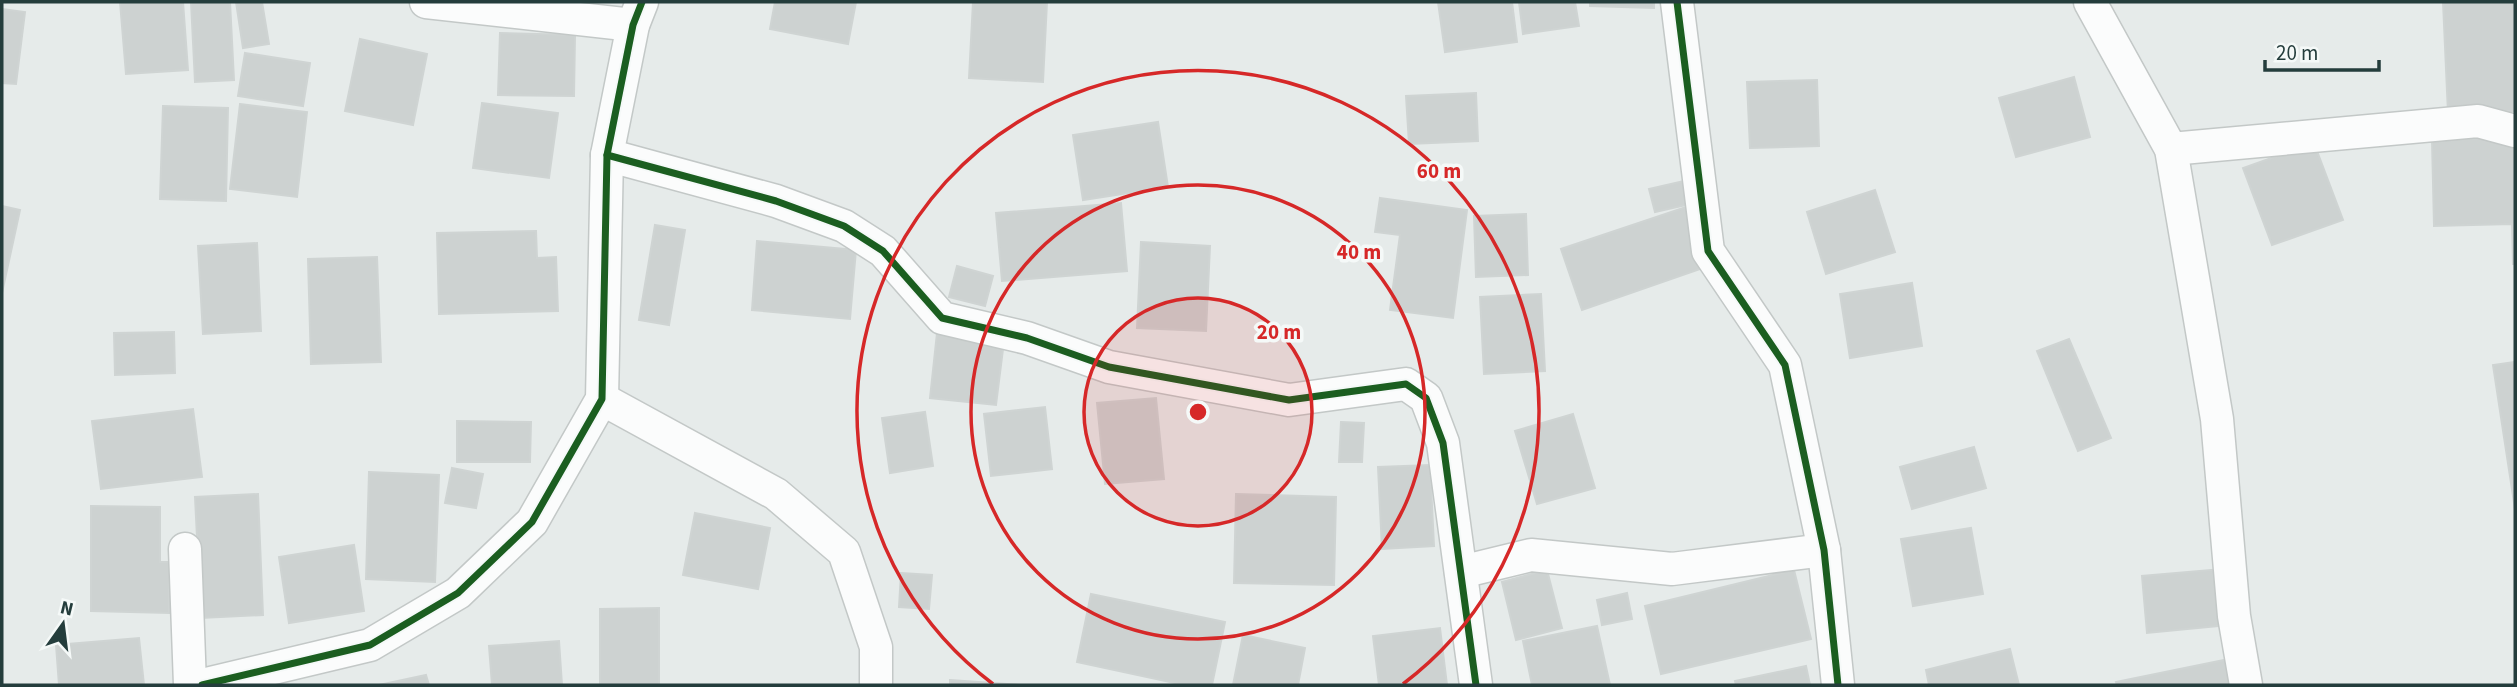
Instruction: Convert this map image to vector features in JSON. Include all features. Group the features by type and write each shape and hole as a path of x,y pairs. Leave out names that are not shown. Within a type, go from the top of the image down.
{"street":[{"path":"202,685 370,645 457,593 532,522 602,399 607,155 638,13 425,2"},
{"path":"1677,2 1708,251 1785,365 1824,550 1838,685"},
{"path":"2090,2 2171,149 2217,419 2234,616 2246,685"},
{"path":"2171,149 2478,121 2515,131"},
{"path":"607,155 776,201 844,226 883,251 942,318 1027,338 1109,367 1289,400 1406,384 1426,398 1443,443 1476,685"},
{"path":"602,399 776,494 844,552 876,647 876,685"},
{"path":"185,548 190,685"},
{"path":"1461,572 1531,555 1672,569 1824,550"}],"building":[{"path":"120,2 183,2 188,70 126,74"},
{"path":"191,2 230,2 234,80 195,82"},
{"path":"236,2 262,2 269,44 243,48"},
{"path":"775,2 856,2 848,44 770,29"},
{"path":"973,2 1047,2 1043,82 969,78"},
{"path":"1438,2 1512,2 1517,42 1445,52"},
{"path":"1519,2 1575,2 1579,26 1523,34"},
{"path":"1590,2 1654,2 1654,8 1590,6"},
{"path":"2443,2 2515,2 2515,111 2448,113"},
{"path":"2,9 25,12 16,84 2,83"},
{"path":"500,33 575,35 574,96 498,95"},
{"path":"360,39 427,54 413,125 345,111"},
{"path":"245,53 310,63 303,106 238,96"},
{"path":"2074,77 2090,137 2016,157 1999,98"},
{"path":"1817,80 1819,146 1750,148 1747,82"},
{"path":"1476,93 1478,141 1409,144 1406,96"},
{"path":"482,103 558,113 549,178 473,168"},
{"path":"240,104 307,112 297,197 230,189"},
{"path":"163,106 228,108 226,201 160,199"},
{"path":"1158,122 1168,187 1083,200 1073,135"},
{"path":"2515,137 2513,264 2512,224 2434,226 2432,140"},
{"path":"2314,143 2343,220 2272,245 2243,168"},
{"path":"1693,179 1699,202 1655,212 1649,189"},
{"path":"1875,190 1895,252 1826,274 1807,212"},
{"path":"1380,198 1467,210 1453,318 1390,310 1400,235 1375,232"},
{"path":"1121,203 1127,271 1002,281 996,213"},
{"path":"2,206 20,210 2,293"},
{"path":"1689,206 1709,266 1582,310 1561,249"},
{"path":"1526,214 1528,275 1476,277 1474,216"},
{"path":"655,225 685,230 669,325 639,320"},
{"path":"536,231 537,258 556,257 558,311 439,314 437,233"},
{"path":"757,241 856,250 850,319 752,310"},
{"path":"1141,242 1210,246 1206,331 1137,328"},
{"path":"257,243 261,331 203,334 198,246"},
{"path":"377,257 381,362 311,364 308,259"},
{"path":"957,266 993,276 985,306 949,297"},
{"path":"1912,283 1922,346 1850,358 1840,294"},
{"path":"1541,294 1545,371 1484,374 1480,297"},
{"path":"174,332 175,373 115,375 114,333"},
{"path":"937,333 1004,341 996,405 930,398"},
{"path":"2069,339 2111,438 2078,451 2037,351"},
{"path":"2515,362 2515,509 2493,365"},
{"path":"1156,398 1164,479 1105,484 1097,403"},
{"path":"1045,407 1052,469 991,476 984,414"},
{"path":"193,409 202,477 101,489 92,421"},
{"path":"925,412 933,466 890,473 882,418"},
{"path":"1573,414 1595,488 1537,504 1515,431"},
{"path":"457,421 531,422 530,462 457,462"},
{"path":"1341,422 1364,423 1362,462 1339,462"},
{"path":"1974,447 1986,488 1912,509 1900,467"},
{"path":"1430,465 1434,546 1382,549 1378,467"},
{"path":"452,468 483,474 476,508 445,503"},
{"path":"369,472 439,475 435,582 366,579"},
{"path":"258,494 263,615 201,618 195,497"},
{"path":"1236,494 1336,497 1334,585 1234,583"},
{"path":"91,506 160,507 160,562 169,562 169,613 91,611"},
{"path":"695,513 770,528 758,589 683,575"},
{"path":"1971,528 1983,594 1913,606 1901,539"},
{"path":"354,545 364,611 289,623 279,557"},
{"path":"2222,569 2228,625 2147,633 2142,576"},
{"path":"1547,570 1562,628 1516,640 1502,582"},
{"path":"1794,570 1811,639 1661,674 1645,606"},
{"path":"901,573 932,575 929,609 899,607"},
{"path":"1627,593 1632,619 1602,625 1597,600"},
{"path":"1091,594 1225,622 1212,685 1184,685 1077,662"},
{"path":"659,608 659,685 600,685 600,609"},
{"path":"1597,626 1610,685 1532,685 1523,641"},
{"path":"1440,628 1447,685 1379,685 1373,636"},
{"path":"1243,635 1305,648 1298,685 1233,685"},
{"path":"139,638 144,685 59,685 56,645"},
{"path":"559,641 562,685 492,685 489,646"},
{"path":"2010,649 2019,685 1929,685 1926,670"},
{"path":"2229,659 2234,685 2117,685 2116,682"},
{"path":"1806,666 1810,685 1736,685 1735,681"},
{"path":"426,675 429,685 379,685"},
{"path":"950,680 1020,685 950,685"}],"cycle path":[{"path":"202,685 370,645 458,593 532,522 602,399 607,155 633,25 642,2"},
{"path":"1677,2 1708,251 1785,365 1824,550 1838,685"},
{"path":"607,155 776,201 844,226 883,251 942,318 1027,338 1109,367 1289,400 1406,384 1426,398 1443,443 1476,685"}]}
